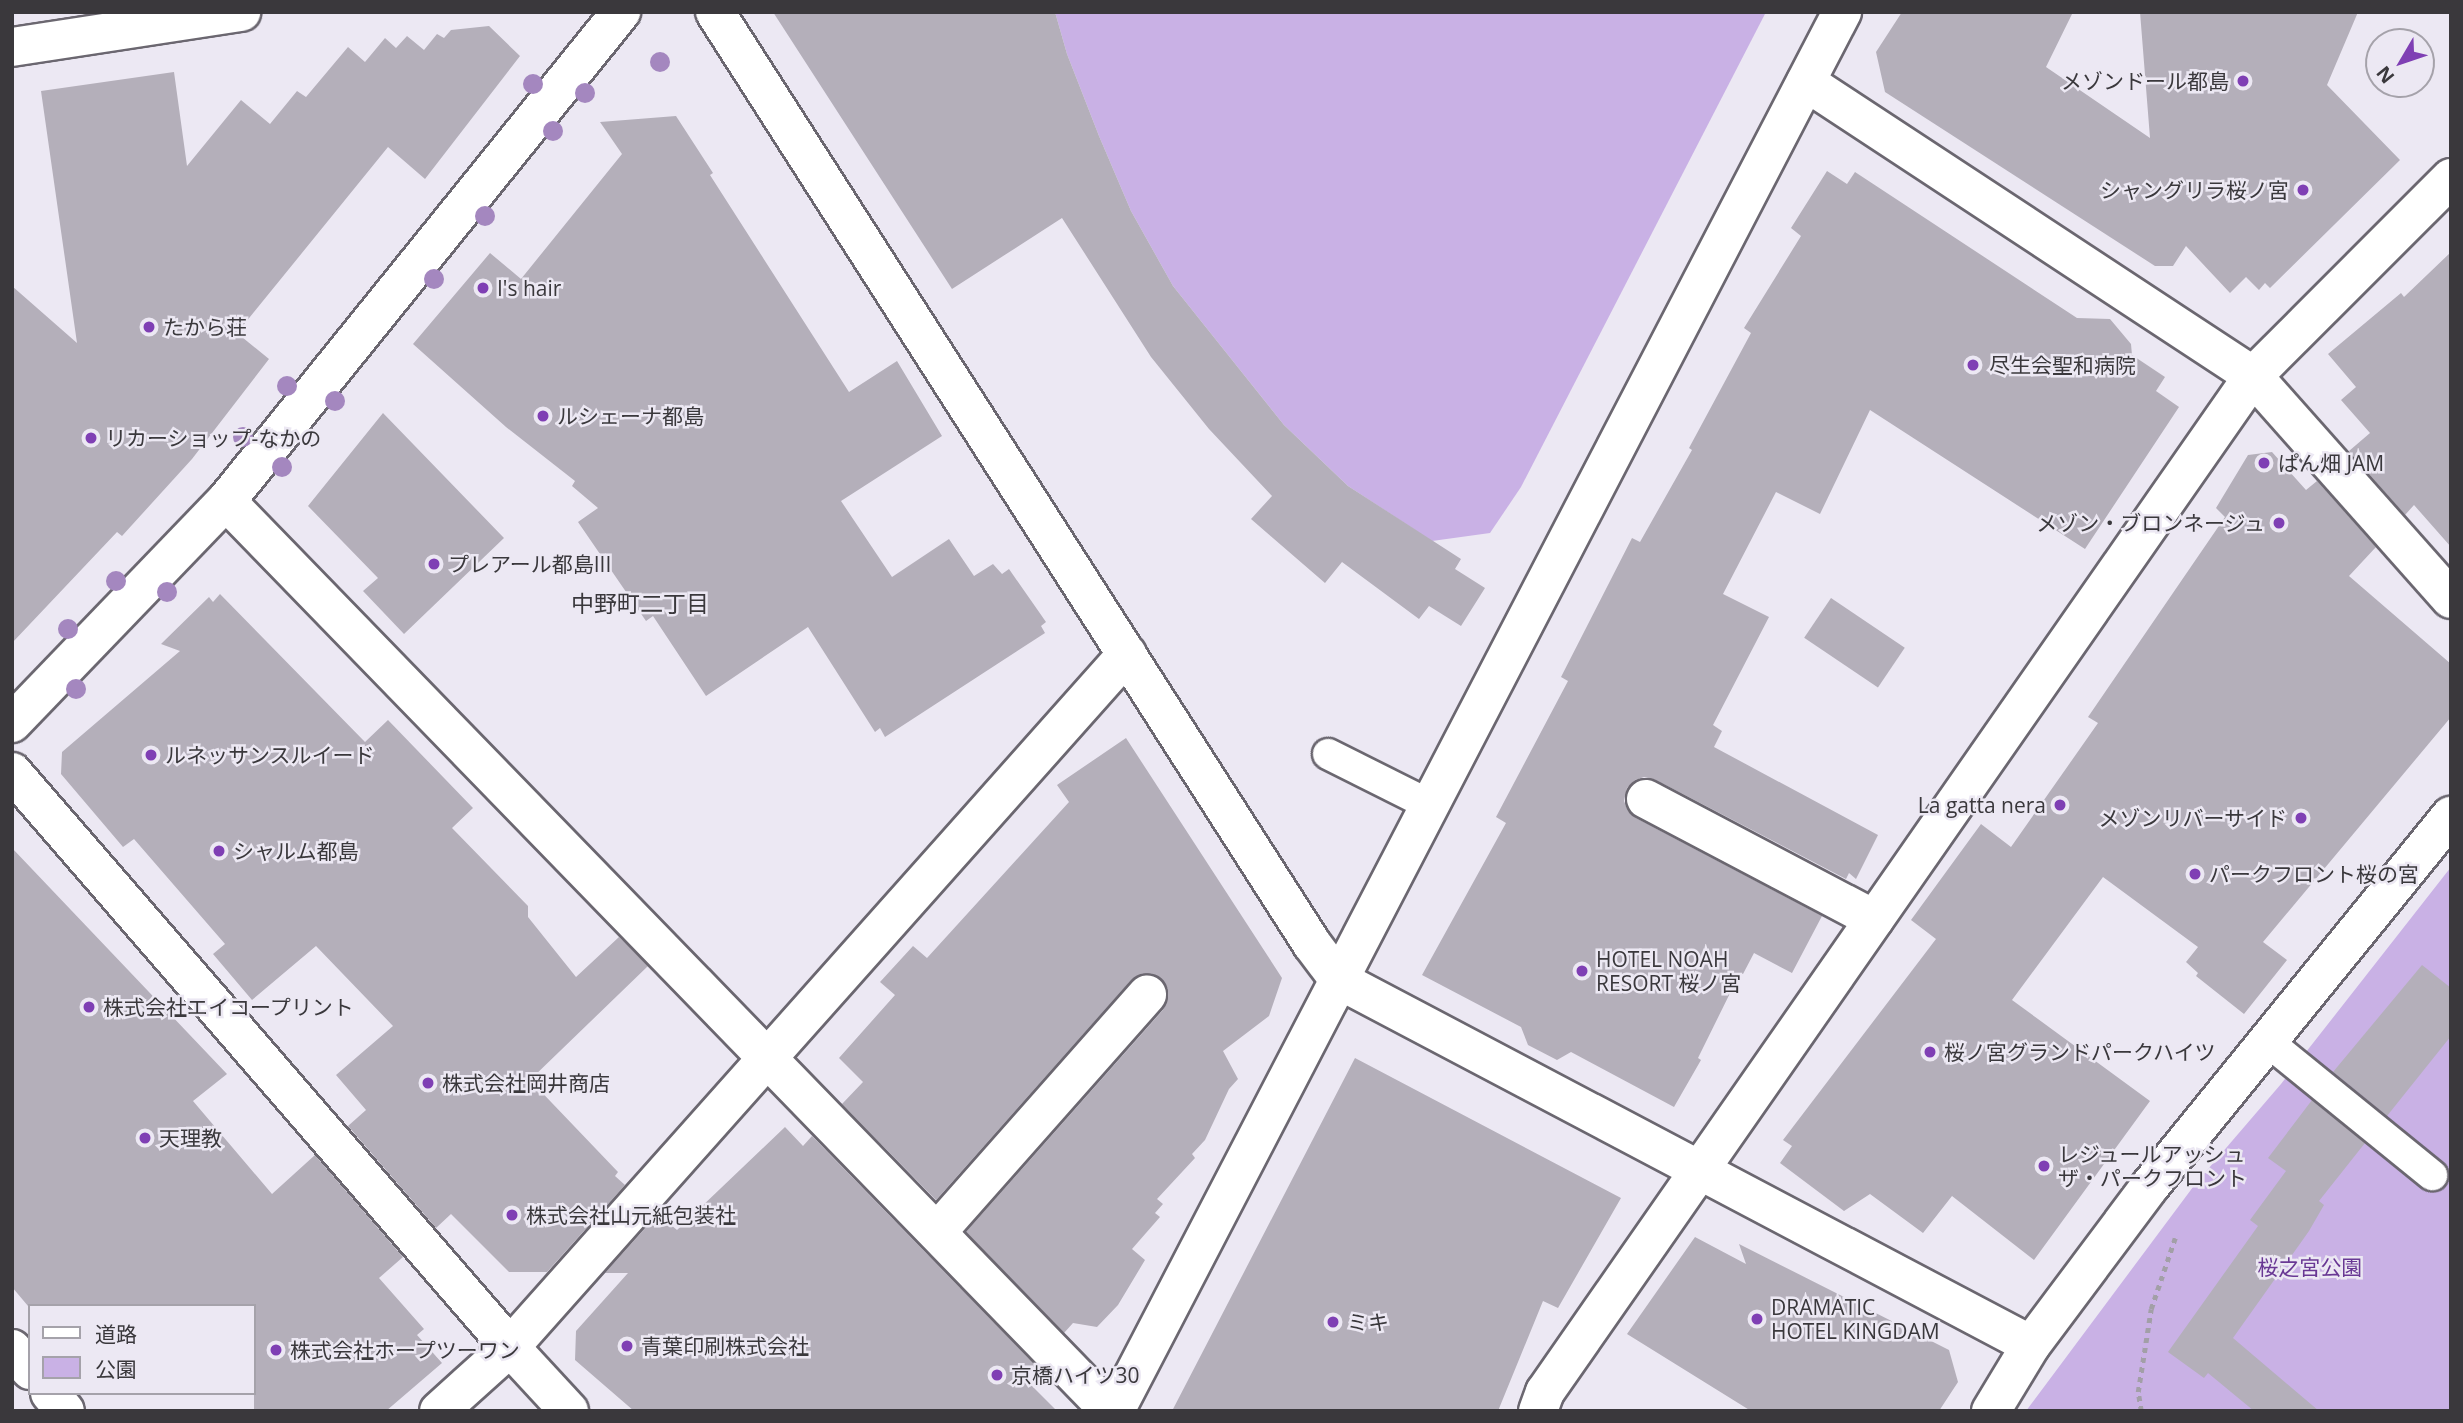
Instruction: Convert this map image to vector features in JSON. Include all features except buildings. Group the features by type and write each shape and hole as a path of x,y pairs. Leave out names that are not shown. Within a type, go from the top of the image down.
{"street":[{"path":"19,35 241,12"},
{"path":"12,723 226,501 621,12"},
{"path":"715,12 1312,944 1339,980 1698,1172 2031,1345"},
{"path":"226,501 1113,1411 1842,12"},
{"path":"1806,82 2253,376 2451,599"},
{"path":"1538,1411 1545,1392 2253,376 2451,178"},
{"path":"439,1411 510,1347 1127,654"},
{"path":"12,772 510,1347 569,1411"},
{"path":"1646,799 1874,919"},
{"path":"1991,1411 2031,1345 2150,1186 2451,816"},
{"path":"937,1232 1147,995"},
{"path":"12,1349 28,1368"},
{"path":"52,1395 65,1411"}],"lane":[{"path":"1328,754 1430,805"},
{"path":"2267,1041 2432,1174"}],"path":[{"path":"2141,1411 2138,1392 2151,1309 2176,1236"}],"green space":[{"path":"1055,12 1766,12 1521,487 1490,533 1432,541 1348,486 1284,425 1173,286 1131,211 1067,54"},
{"name":"桜之宮公園","path":"2451,867 2451,1411 2026,1411 2196,1183 2281,1084"}],"place":[{"name":"メゾンドール都島","path":"2243,81"},
{"name":"シャングリラ桜ノ宮","path":"2303,190"},
{"name":"I's hair","path":"483,288"},
{"name":"たから荘","path":"149,327"},
{"name":"尽生会聖和病院","path":"1973,365"},
{"name":"ルシェーナ都島","path":"543,416"},
{"name":"リカーショップ-なかの","path":"91,438"},
{"name":"ぱん畑 JAM","path":"2264,463"},
{"name":"メゾン・ブロンネージュ","path":"2279,523"},
{"name":"プレアール都島III","path":"434,564"},
{"name":"ルネッサンスルイード","path":"151,755"},
{"name":"La gatta nera","path":"2060,805"},
{"name":"メゾンリバーサイド","path":"2301,818"},
{"name":"シャルム都島","path":"219,851"},
{"name":"パークフロント桜の宮","path":"2195,874"},
{"name":"HOTEL NOAH RESORT 桜ノ宮","path":"1582,971"},
{"name":"株式会社エイコープリント","path":"89,1007"},
{"name":"桜ノ宮グランドパークハイツ","path":"1930,1052"},
{"name":"株式会社岡井商店","path":"428,1083"},
{"name":"天理教","path":"145,1138"},
{"name":"レジュールアッシュ ザ・パークフロント","path":"2044,1166"},
{"name":"株式会社山元紙包装社","path":"512,1215"},
{"name":"DRAMATIC HOTEL KINGDAM","path":"1757,1319"},
{"name":"ミキ","path":"1333,1322"},
{"name":"青葉印刷株式会社","path":"627,1346"},
{"name":"株式会社ホープツーワン","path":"276,1350"},
{"name":"京橋ハイツ30","path":"997,1375"}],"district":[{"name":"中野町二丁目","path":"640,603"}]}
